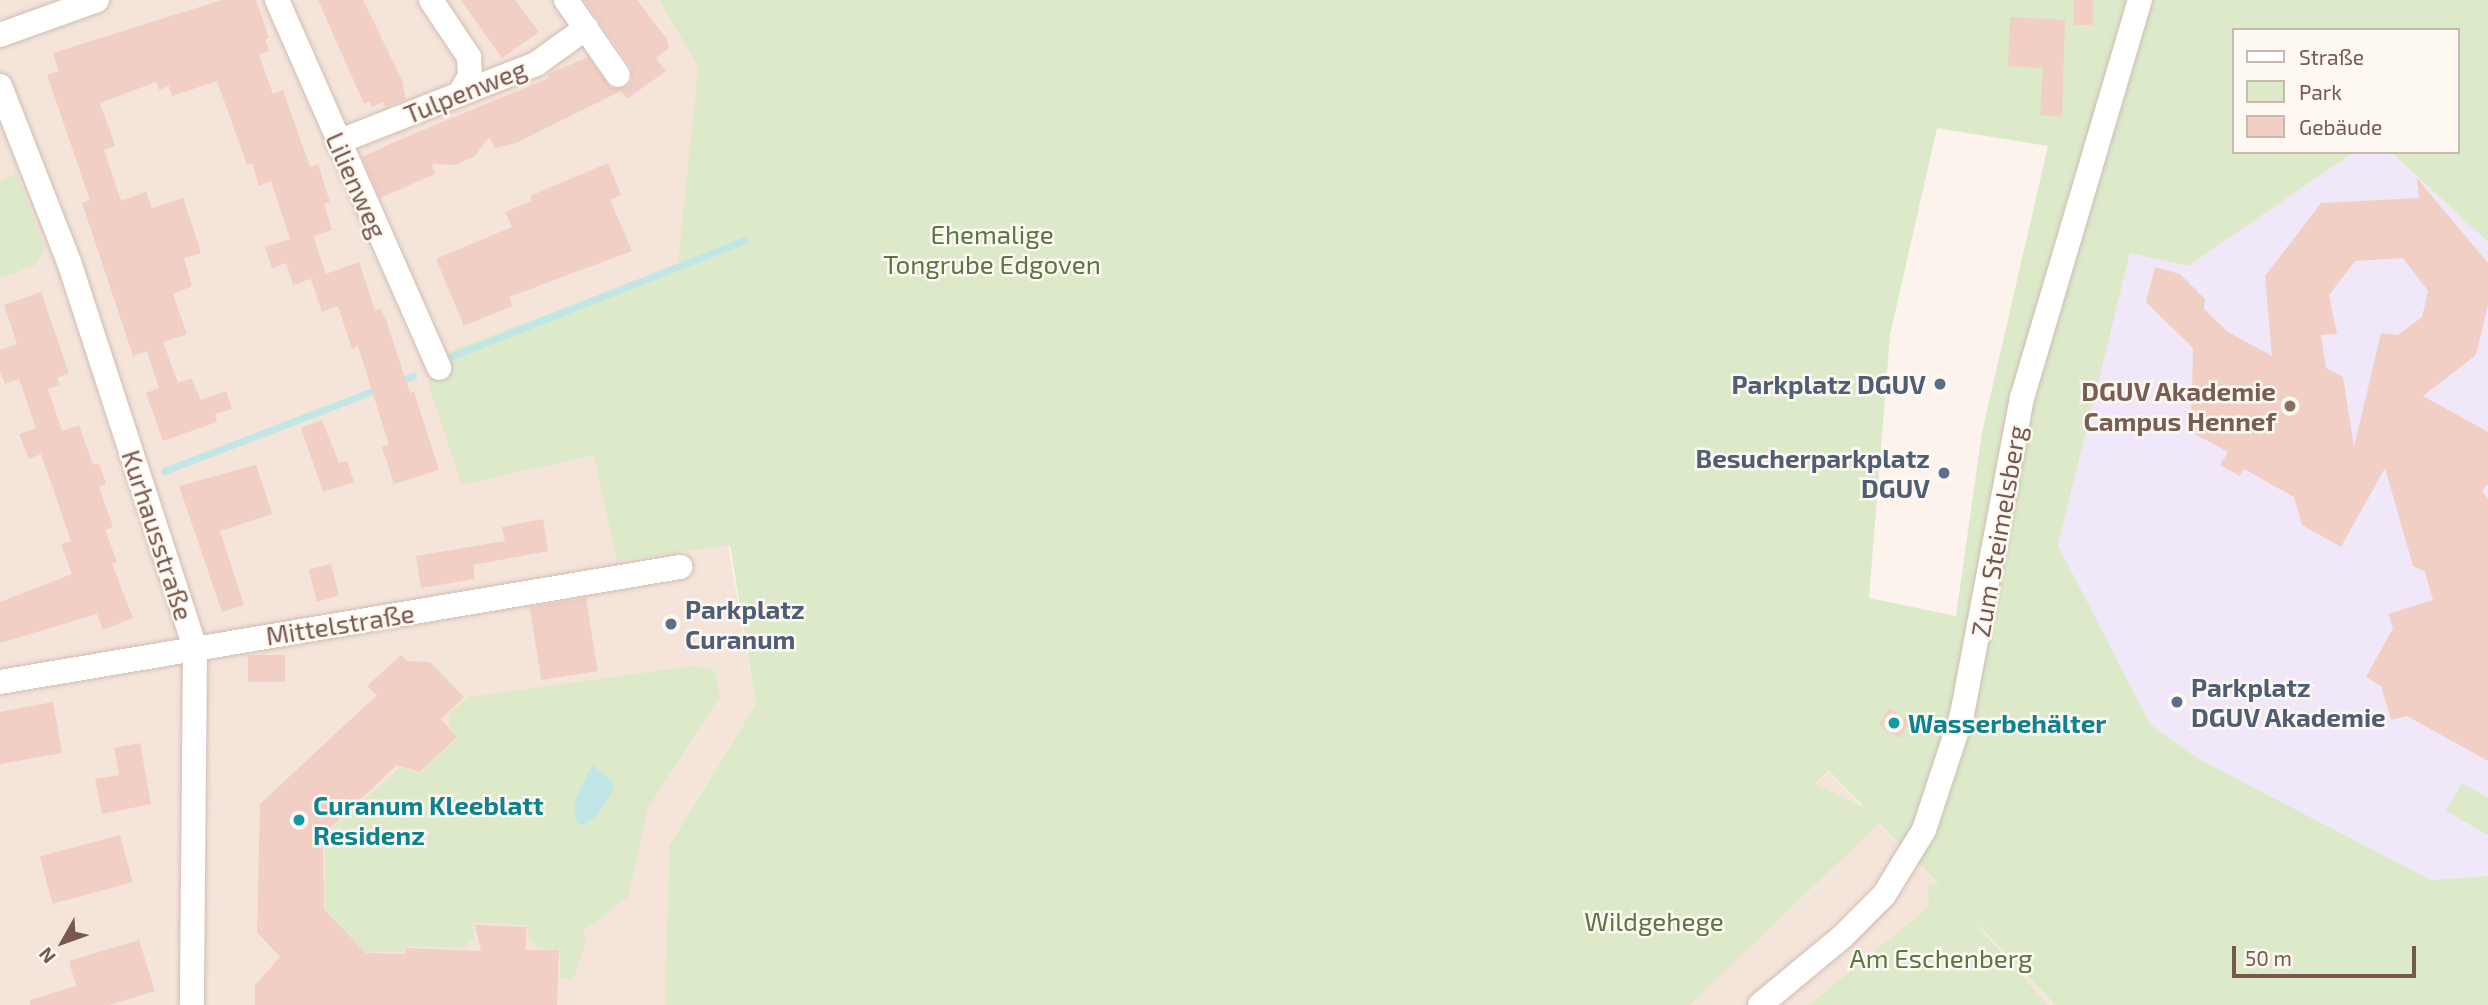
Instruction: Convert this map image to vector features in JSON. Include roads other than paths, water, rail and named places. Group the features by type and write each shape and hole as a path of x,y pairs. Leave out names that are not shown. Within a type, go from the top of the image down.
{"street":[{"path":"0,35 97,0"},
{"name":"Lilienweg","path":"276,0 435,362"},
{"path":"431,0 469,57 471,76 460,93"},
{"path":"566,0 618,75"},
{"name":"Zum Steimelsberg","path":"1760,1005 1842,937 1884,895 1924,830 1962,715 2022,398 2140,0"},
{"name":"Tulpenweg","path":"338,142 536,64 586,28"},
{"name":"Kurhausstraße","path":"0,86 69,262 195,647 192,1005"},
{"name":"Mittelstraße","path":"0,682 680,567"}],"water":[{"path":"592,765 612,781 613,791 597,816 580,826 575,818 575,800"}],"waterway":[{"path":"452,356 745,240"},
{"path":"397,382 413,376"},
{"path":"164,471 380,388"}],"place":[{"name":"Parkplatz DGUV","path":"1940,384"},
{"name":"DGUV Akademie Campus Hennef","path":"2290,406"},
{"name":"Besucherparkplatz DGUV","path":"1944,473"},
{"name":"Parkplatz Curanum","path":"671,624"},
{"name":"Parkplatz DGUV Akademie","path":"2177,702"},
{"name":"Wasserbehälter","path":"1894,723"},
{"name":"Curanum Kleeblatt Residenz","path":"299,820"}],"park label":[{"name":"Ehemalige Tongrube Edgoven","path":"992,249"},
{"name":"Wildgehege","path":"1654,921"},
{"name":"Am Eschenberg","path":"1941,958"}]}
